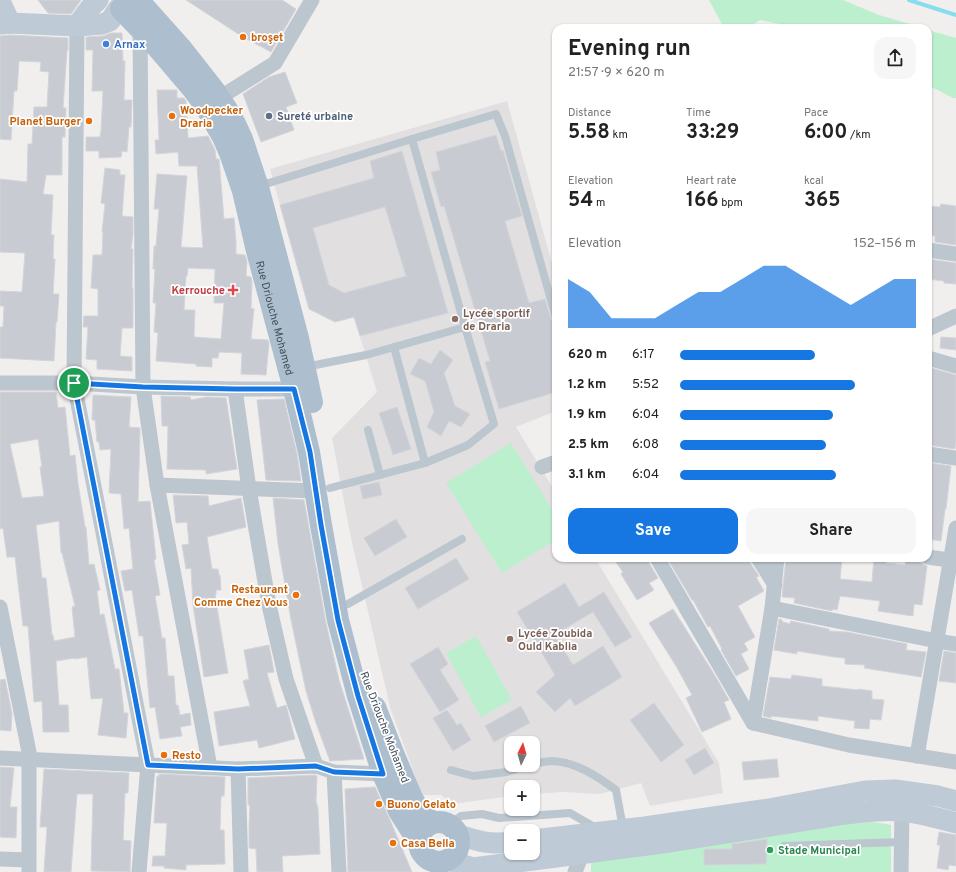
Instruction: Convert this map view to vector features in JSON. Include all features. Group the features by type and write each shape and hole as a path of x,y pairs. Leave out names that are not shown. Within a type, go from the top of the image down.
{"main road":[{"path":"77,26 98,0"},
{"path":"0,1 5,23 77,26 102,24 110,20 124,4"},
{"name":"Rue Driouche Mohamed","path":"124,4 181,48 219,98 235,124 242,139 258,187 298,338 325,460 323,490 338,620 358,696 383,774 399,811 434,861"},
{"name":"Rue Driouche Mohamed","path":"124,4 140,28 162,52 206,107 230,153 243,191 257,251 310,452 323,490 348,604 356,649 362,668 378,715 412,798 422,815 446,827"},
{"path":"540,839 769,809 865,791 895,790 938,796 956,801"},
{"path":"434,861 473,868 579,863 670,842 873,811 902,811 956,823"},
{"path":"434,861 421,832 425,827 446,827 481,842 498,844 504,843"},
{"path":"434,861 453,856 458,848 459,841 446,827"}],"street":[{"path":"219,98 275,63 307,2"},
{"path":"77,26 74,383 148,765 140,872"},
{"path":"140,28 143,387 157,485 210,768"},
{"path":"932,251 956,254"},
{"path":"932,327 956,316"},
{"path":"932,359 956,366"},
{"path":"0,383 74,383 143,387 294,389"},
{"path":"235,389 248,489 269,605 286,679 316,766"},
{"path":"932,455 956,458"},
{"path":"157,485 248,489 323,490"},
{"path":"917,756 936,641 953,560 956,528"},
{"path":"932,557 953,560"},
{"path":"658,562 753,724 849,745 956,762"},
{"path":"761,562 775,585"},
{"path":"753,724 772,608 777,562"},
{"path":"0,607 30,759 28,866 0,859"},
{"path":"772,608 956,644"},
{"path":"0,758 238,769 316,766 334,772 383,774"},
{"path":"238,769 241,872"},
{"path":"334,772 339,872"},
{"path":"901,872 902,811"}],"lane":[{"path":"258,187 496,114 505,136 552,304"},
{"path":"323,490 426,463 468,445 494,424 412,140"},
{"path":"304,367 366,356 465,326"},
{"path":"394,347 426,463"},
{"path":"368,430 380,475"},
{"path":"348,604 462,539"},
{"path":"540,763 550,761 572,764 601,778 616,790 623,829"},
{"path":"451,770 473,776 507,772"},
{"path":"446,827 462,816 482,814 498,818 570,813 602,832"},
{"path":"784,846 901,842"}],"shaded area":[{"path":"507,101 552,264 552,413 516,427 552,486 552,562 597,562 719,763 723,793 650,806 641,783 600,794 563,792 540,794 540,780 504,780 504,797 452,804 441,795 422,795 390,707 351,538 332,438 377,392 354,317 335,322 309,309 270,169"}],"green space":[{"path":"709,0 843,0 879,15 909,24 780,24 760,20 754,24 722,24"},
{"path":"932,31 956,38 956,98 953,98 932,87"},
{"path":"511,443 552,510 552,542 502,573 446,483"},
{"path":"476,636 512,700 481,717 446,653"},
{"name":"Stade Municipal","path":"862,820 891,825 891,872 591,872 591,859"}],"building":[{"path":"38,0 81,0 71,14 48,13"},
{"path":"186,0 282,0 296,9 271,52 243,37"},
{"path":"111,33 122,33 123,61 125,61 124,100 132,100 131,127 129,127 127,152 122,151 121,157 99,158 99,151 86,151 86,137 100,137 103,91 92,91 93,50 86,50 86,37 103,36"},
{"path":"10,35 68,38 63,108 66,108 65,137 62,137 62,175 46,175 43,194 53,195 51,235 54,235 53,259 55,259 53,294 59,294 54,361 0,358 0,327 3,327 4,306 0,306 0,291 22,292 25,253 0,252 0,179 27,182 28,144 32,144 34,107 47,107 49,72 40,71 41,62 19,61 17,91 14,91 11,140 0,139 0,36"},
{"path":"285,72 297,103 286,107 294,130 261,142 243,94 269,77"},
{"path":"157,90 177,90 177,98 184,98 186,101 188,138 208,136 215,150 216,159 219,159 224,219 234,218 236,254 245,255 247,261 246,276 251,277 252,282 251,308 254,309 251,339 268,340 269,343 266,375 241,374 242,353 219,352 218,358 212,358 212,367 196,366 196,364 156,361 158,333 154,332 156,303 153,303 155,269 153,269 154,246 156,246 159,209 154,209 157,174 187,176 181,247 203,248 197,166 179,166 178,152 156,154 155,140 159,140","holes":["188,268 215,269 214,303 224,303 221,339 194,337 195,310 184,310 186,276"]},
{"path":"496,135 501,151 503,150 522,216 505,221 529,303 545,299 552,320 552,393 499,409 485,362 490,361 444,206 441,207 431,172 440,170 436,152"},
{"path":"402,151 448,313 360,336 354,317 335,322 309,309 280,205 374,178 370,161","holes":["385,207 406,276 344,293 329,285 313,228"]},
{"path":"105,168 120,170 120,175 125,175 122,216 133,217 131,249 133,249 133,328 122,328 120,356 132,357 132,371 97,369 97,360 86,359 88,327 83,327 84,316 98,316 98,289 91,288 93,255 102,255 102,232 105,204 101,203"},
{"path":"941,204 956,206 956,245 935,242 935,236 932,236 932,206 940,207"},
{"path":"932,260 956,263 956,284 944,283 944,281 932,280"},
{"path":"941,337 956,338 956,350 940,348"},
{"path":"440,350 453,360 444,373 455,406 470,414 461,427 449,421 441,436 427,427 434,412 425,381 410,374 419,358 431,364"},
{"path":"932,368 956,375 955,449 932,446"},
{"path":"0,392 56,392 58,408 65,407 70,456 75,455 78,483 86,527 89,565 94,564 100,590 97,591 100,615 104,614 115,669 119,669 124,713 128,713 126,738 98,735 103,698 91,699 87,657 56,661 59,705 68,705 69,732 43,732 42,701 34,702 28,626 23,626 15,557 7,557 3,528 0,529","holes":["38,439 44,496 22,498 10,444","59,521 61,553 75,606 72,607 75,637 54,641 52,635 46,578 42,578 36,525"]},
{"path":"93,395 131,397 129,427 140,428 138,502 150,501 156,559 154,560 160,595 155,596 162,638 165,638 168,676 174,676 176,706 178,705 180,715 190,713 191,725 180,727 182,736 160,739 155,707 150,708 143,636 139,636 132,590 125,591 121,571 133,569 129,528 124,529 121,494 109,493 111,449 100,450 99,442 97,442 95,420 92,420"},
{"path":"161,396 190,397 191,400 207,397 226,398 237,469 206,474 206,470 167,469 168,426 162,426"},
{"path":"284,399 297,454 301,481 266,480 257,400"},
{"path":"397,407 411,449 393,455 379,413"},
{"path":"932,463 951,466 941,541 932,540"},
{"path":"379,482 382,495 363,499 360,486"},
{"path":"173,495 208,496 209,506 241,498 246,527 207,537 212,569 218,569 220,575 221,590 216,590 215,595 228,673 204,677 193,605 191,568 186,569 182,545 189,544 187,522 176,523"},
{"path":"273,498 304,500 326,623 339,680 364,759 330,761 316,723 306,691 291,620 278,544"},
{"path":"396,519 407,537 375,556 364,538"},
{"path":"456,558 469,579 418,609 405,588"},
{"path":"616,562 649,562 658,578 649,583 654,590 637,600 621,574 623,572"},
{"path":"669,562 750,562 759,576 756,577 764,591 738,606 755,637 744,643 748,650 741,654 749,669 736,676 721,650 722,649 710,626 708,627"},
{"path":"786,562 842,562 840,579 872,582 874,562 905,565 906,562 921,562 927,566 922,605 914,604 913,616 878,611 880,601 840,596 837,610 832,609 832,611 794,603 795,598 782,597"},
{"path":"565,583 579,607 604,592 632,637 615,647 593,612 554,635 573,665 603,646 622,677 575,706 570,698 555,712 536,692 555,675 517,612"},
{"path":"673,609 729,700 724,702 731,719 702,732 686,698 692,695 649,623"},
{"path":"779,619 790,624 791,621 829,629 829,631 847,632 907,644 906,650 926,652 921,677 864,668 865,665 845,664 845,658 797,651 797,654 774,650"},
{"path":"269,645 274,672 267,673 277,708 286,705 295,739 259,748 257,740 219,746 214,712 250,706 243,681 249,679 244,650"},
{"path":"438,647 448,664 440,670 459,700 440,712 410,664"},
{"path":"944,651 956,653 956,683 939,681"},
{"path":"792,675 822,679 822,686 872,691 872,699 884,700 881,720 870,719 869,729 854,728 855,721 818,716 818,721 771,716 771,718 763,716 770,677 791,679"},
{"path":"5,679 12,714 11,731 0,730 0,680"},
{"path":"654,703 684,745 661,762 630,720"},
{"path":"521,706 530,723 494,742 485,726"},
{"path":"447,710 457,725 461,723 471,740 453,751 433,718"},
{"path":"705,748 714,763 694,775 685,760"},
{"path":"777,759 779,777 744,780 742,762"},
{"path":"0,767 14,768 10,807 17,807 16,838 0,837"},
{"path":"44,769 129,773 128,793 125,793 123,840 131,841 130,872 91,871 93,794 77,794 71,872 44,872 47,827 40,827"},
{"path":"159,774 225,777 224,796 221,796 220,830 224,830 225,864 186,865 186,870 164,868 164,866 152,866 153,856 165,856 167,823 154,823 157,776 159,777"},
{"path":"317,776 316,801 318,808 320,854 282,856 283,872 257,872 256,849 249,848 250,805 248,805 248,778"},
{"path":"375,787 412,872 348,872 345,789"},
{"path":"939,832 956,835 956,866 949,865 948,870 937,868 940,845 937,845"},
{"path":"767,839 766,864 704,865 704,849 732,849 732,844"}],"waterway":[{"path":"909,0 956,15"}],"place":[{"name":"broşet","path":"243,37"},
{"name":"Arnax","path":"106,44"},
{"name":"Woodpecker Draria","path":"172,116"},
{"name":"Sureté urbaine","path":"269,116"},
{"name":"Planet Burger","path":"89,121"},
{"name":"Kerrouche","path":"233,290"},
{"name":"Lycée sportif de Draria","path":"455,319"},
{"name":"Restaurant Comme Chez Vous","path":"296,595"},
{"name":"Lycée Zoubida Ould Kablia","path":"510,639"},
{"name":"Resto","path":"164,755"},
{"name":"Buono Gelato","path":"379,804"},
{"name":"Casa Bella","path":"393,843"},
{"name":"Stade Municipal","path":"770,850"}],"route":[{"path":"74,383 143,387 294,389 310,452 338,620 358,696 383,774 334,772 316,766 238,769 148,765 74,383"}]}
